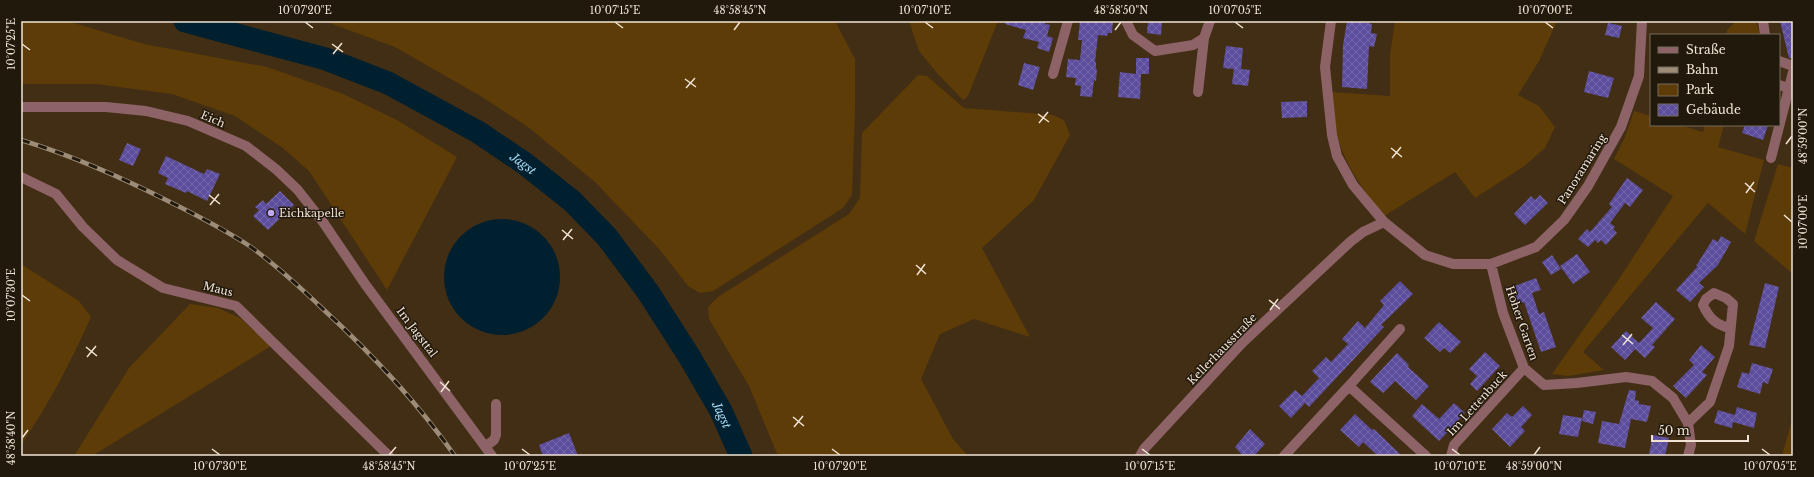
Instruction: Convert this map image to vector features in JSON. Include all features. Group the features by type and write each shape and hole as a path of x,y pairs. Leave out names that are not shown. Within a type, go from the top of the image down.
{"street":[{"path":"1053,74 1068,21"},
{"path":"1126,21 1133,35 1155,52 1193,45 1204,38"},
{"path":"1198,92 1204,38 1210,21"},
{"name":"Panoramaring","path":"1331,21 1325,67 1332,135 1337,156 1353,185 1384,222 1425,255 1453,264 1491,264 1536,247 1564,220 1588,186 1622,127 1639,76 1642,21"},
{"path":"1763,21 1765,34"},
{"path":"1780,61 1793,66"},
{"path":"1780,125 1793,72"},
{"path":"1780,85 1790,88"},
{"name":"Eich","path":"21,107 106,107 146,111 188,121 246,146 277,170 297,189 323,222"},
{"path":"1771,158 1780,126"},
{"name":"Maus","path":"21,177 56,194 83,227 118,260 163,288 236,306 389,456"},
{"name":"Im Jagsttal","path":"323,222 365,284 492,456"},
{"name":"Kellerhausstraße","path":"1140,456 1144,449 1242,343 1350,242 1363,232 1384,222"},
{"name":"Hoher Garten","path":"1491,264 1504,313 1524,368 1544,385 1626,378 1652,381 1673,398 1688,423 1691,445 1688,456"},
{"path":"1688,423 1710,402 1729,346 1730,328"},
{"path":"1284,456 1400,329"},
{"name":"Im Lettenbuck","path":"1452,456 1454,445 1524,368"},
{"path":"1349,386 1426,456"},
{"path":"486,446 494,440 496,435 496,404"}],"green space":[{"path":"21,21 67,21 144,44 267,67 341,93 397,120 457,157 387,290 309,171 283,148 235,116 172,94 96,84 21,84"},
{"path":"324,21 835,21 855,59 852,195 843,208 713,291 700,293 688,286 660,250 595,182 528,127 482,97 395,47"},
{"path":"909,21 998,21 968,96 963,100 937,73 919,51"},
{"path":"1395,21 1557,21 1539,61 1518,95 1539,106 1555,127 1545,148 1523,167 1475,198 1455,172 1384,216 1356,178 1345,157 1335,125 1332,92 1390,96 1390,55"},
{"path":"1736,21 1756,21 1760,34 1727,34 1727,30"},
{"path":"918,75 927,76 964,108 1053,115 1064,120 1070,135 1034,200 982,248 1030,337 974,319 940,334 921,379 953,439 968,456 778,456 749,386 709,319 708,307 718,297 849,214 860,198 862,133"},
{"path":"1634,111 1650,116 1650,126 1683,126 1703,132 1705,126 1724,126 1718,147 1764,160 1745,234 1708,203 1583,352 1604,370 1568,376 1552,374 1619,279 1673,196 1614,159 1625,137"},
{"path":"1778,164 1793,168 1793,274 1754,241"},
{"path":"21,264 79,301 91,317 59,382 21,445"},
{"path":"190,304 218,308 240,318 271,346 92,456 74,456 129,368"},
{"path":"1793,416 1793,456 1782,456"}],"water":[{"path":"502,219 524,223 543,236 556,255 560,277 556,299 543,318 524,331 502,335 480,331 461,318 448,299 444,277 448,255 461,236 480,223"}],"building":[{"path":"1005,21 1046,21 1045,24 1050,25 1047,36 1053,38 1049,52 1037,48 1039,42 1023,38 1026,30 1005,24"},
{"path":"1080,21 1113,21 1112,33 1108,33 1107,36 1098,35 1095,62 1097,69 1096,81 1094,80 1092,97 1080,96 1081,86 1075,85 1076,78 1066,77 1068,59 1080,60 1082,40 1078,40"},
{"path":"1148,21 1162,21 1161,35 1147,33"},
{"path":"1347,21 1364,21 1372,24 1371,33 1377,34 1374,47 1369,46 1367,89 1342,87 1343,45"},
{"path":"1780,21 1793,21 1793,58 1789,58"},
{"path":"1608,23 1622,26 1619,38 1605,35"},
{"path":"1226,46 1243,48 1241,69 1250,70 1248,86 1232,84 1234,69 1223,68"},
{"path":"1136,58 1149,58 1149,74 1141,74 1140,99 1118,97 1120,72 1136,74"},
{"path":"1024,63 1040,67 1033,90 1018,85"},
{"path":"1589,71 1614,78 1608,98 1584,92"},
{"path":"1307,101 1307,117 1282,118 1281,102"},
{"path":"1745,126 1768,126 1763,140 1742,133"},
{"path":"127,143 141,149 133,166 119,160"},
{"path":"166,156 204,174 207,169 220,174 207,201 187,191 186,193 165,184 168,178 158,173"},
{"path":"1627,178 1643,190 1630,207 1625,203 1610,223 1615,227 1613,229 1617,233 1606,245 1601,240 1598,243 1595,240 1588,247 1578,239 1587,229 1590,232 1612,207 1609,204"},
{"name":"Eichkapelle","path":"280,191 294,205 268,230 253,216 259,210 255,207 263,200 266,204"},
{"path":"1540,195 1548,203 1525,225 1514,214 1531,196 1535,200"},
{"path":"1721,236 1731,242 1718,265 1699,283 1704,287 1690,302 1676,290 1698,266 1696,266 1713,239 1718,242"},
{"path":"1577,254 1590,272 1573,284 1560,266"},
{"path":"1552,255 1561,269 1551,275 1542,262"},
{"path":"1536,278 1541,290 1532,293 1539,314 1544,312 1556,347 1541,352 1524,302 1518,304 1512,287"},
{"path":"1400,281 1413,294 1381,325 1384,327 1309,407 1305,403 1291,418 1279,406 1295,390 1302,396 1319,378 1312,371 1326,357 1331,362 1348,344 1342,339 1358,321 1365,328 1384,305 1380,301"},
{"path":"1765,283 1779,287 1765,348 1749,345"},
{"path":"1656,302 1675,319 1652,345 1655,347 1645,358 1635,349 1625,360 1611,347 1626,331 1639,343 1653,328 1641,318"},
{"path":"1439,322 1461,342 1450,353 1444,348 1440,352 1424,338"},
{"path":"1701,345 1715,357 1702,372 1707,375 1686,398 1673,386 1694,365 1689,360"},
{"path":"1485,352 1500,366 1477,391 1470,384 1477,376 1469,369"},
{"path":"1397,353 1409,365 1408,367 1429,386 1416,400 1395,381 1383,393 1370,382"},
{"path":"1752,363 1773,369 1768,384 1763,382 1760,394 1737,387 1742,372 1749,374"},
{"path":"1629,390 1636,391 1635,400 1639,401 1639,404 1651,406 1647,422 1631,419 1625,448 1598,443 1602,421 1619,424"},
{"path":"1454,403 1465,413 1439,441 1412,416 1422,404 1439,419"},
{"path":"1523,406 1532,415 1521,427 1525,431 1510,447 1492,429 1507,413 1512,417"},
{"path":"1737,407 1757,413 1754,428 1733,422 1732,428 1714,423 1718,410 1735,415"},
{"path":"1584,410 1596,412 1593,424 1582,421"},
{"path":"1355,414 1372,430 1374,429 1402,456 1378,456 1363,442 1359,447 1340,430"},
{"path":"1563,415 1582,418 1578,437 1559,434"},
{"path":"1250,429 1265,444 1254,456 1243,456 1235,447"},
{"path":"569,433 578,456 543,456 539,445"},
{"path":"1653,435 1669,438 1665,456 1649,454"}],"waterway":[{"name":"Jagst","path":"185,21 326,59 388,83 478,132 524,163 572,201 607,237 648,292 689,356 721,411 741,456"}],"railway":[{"path":"21,140 80,161 137,186 203,219 251,247 298,285 377,362 410,398 455,456"}],"place":[{"name":"Eichkapelle","path":"271,213"}]}
